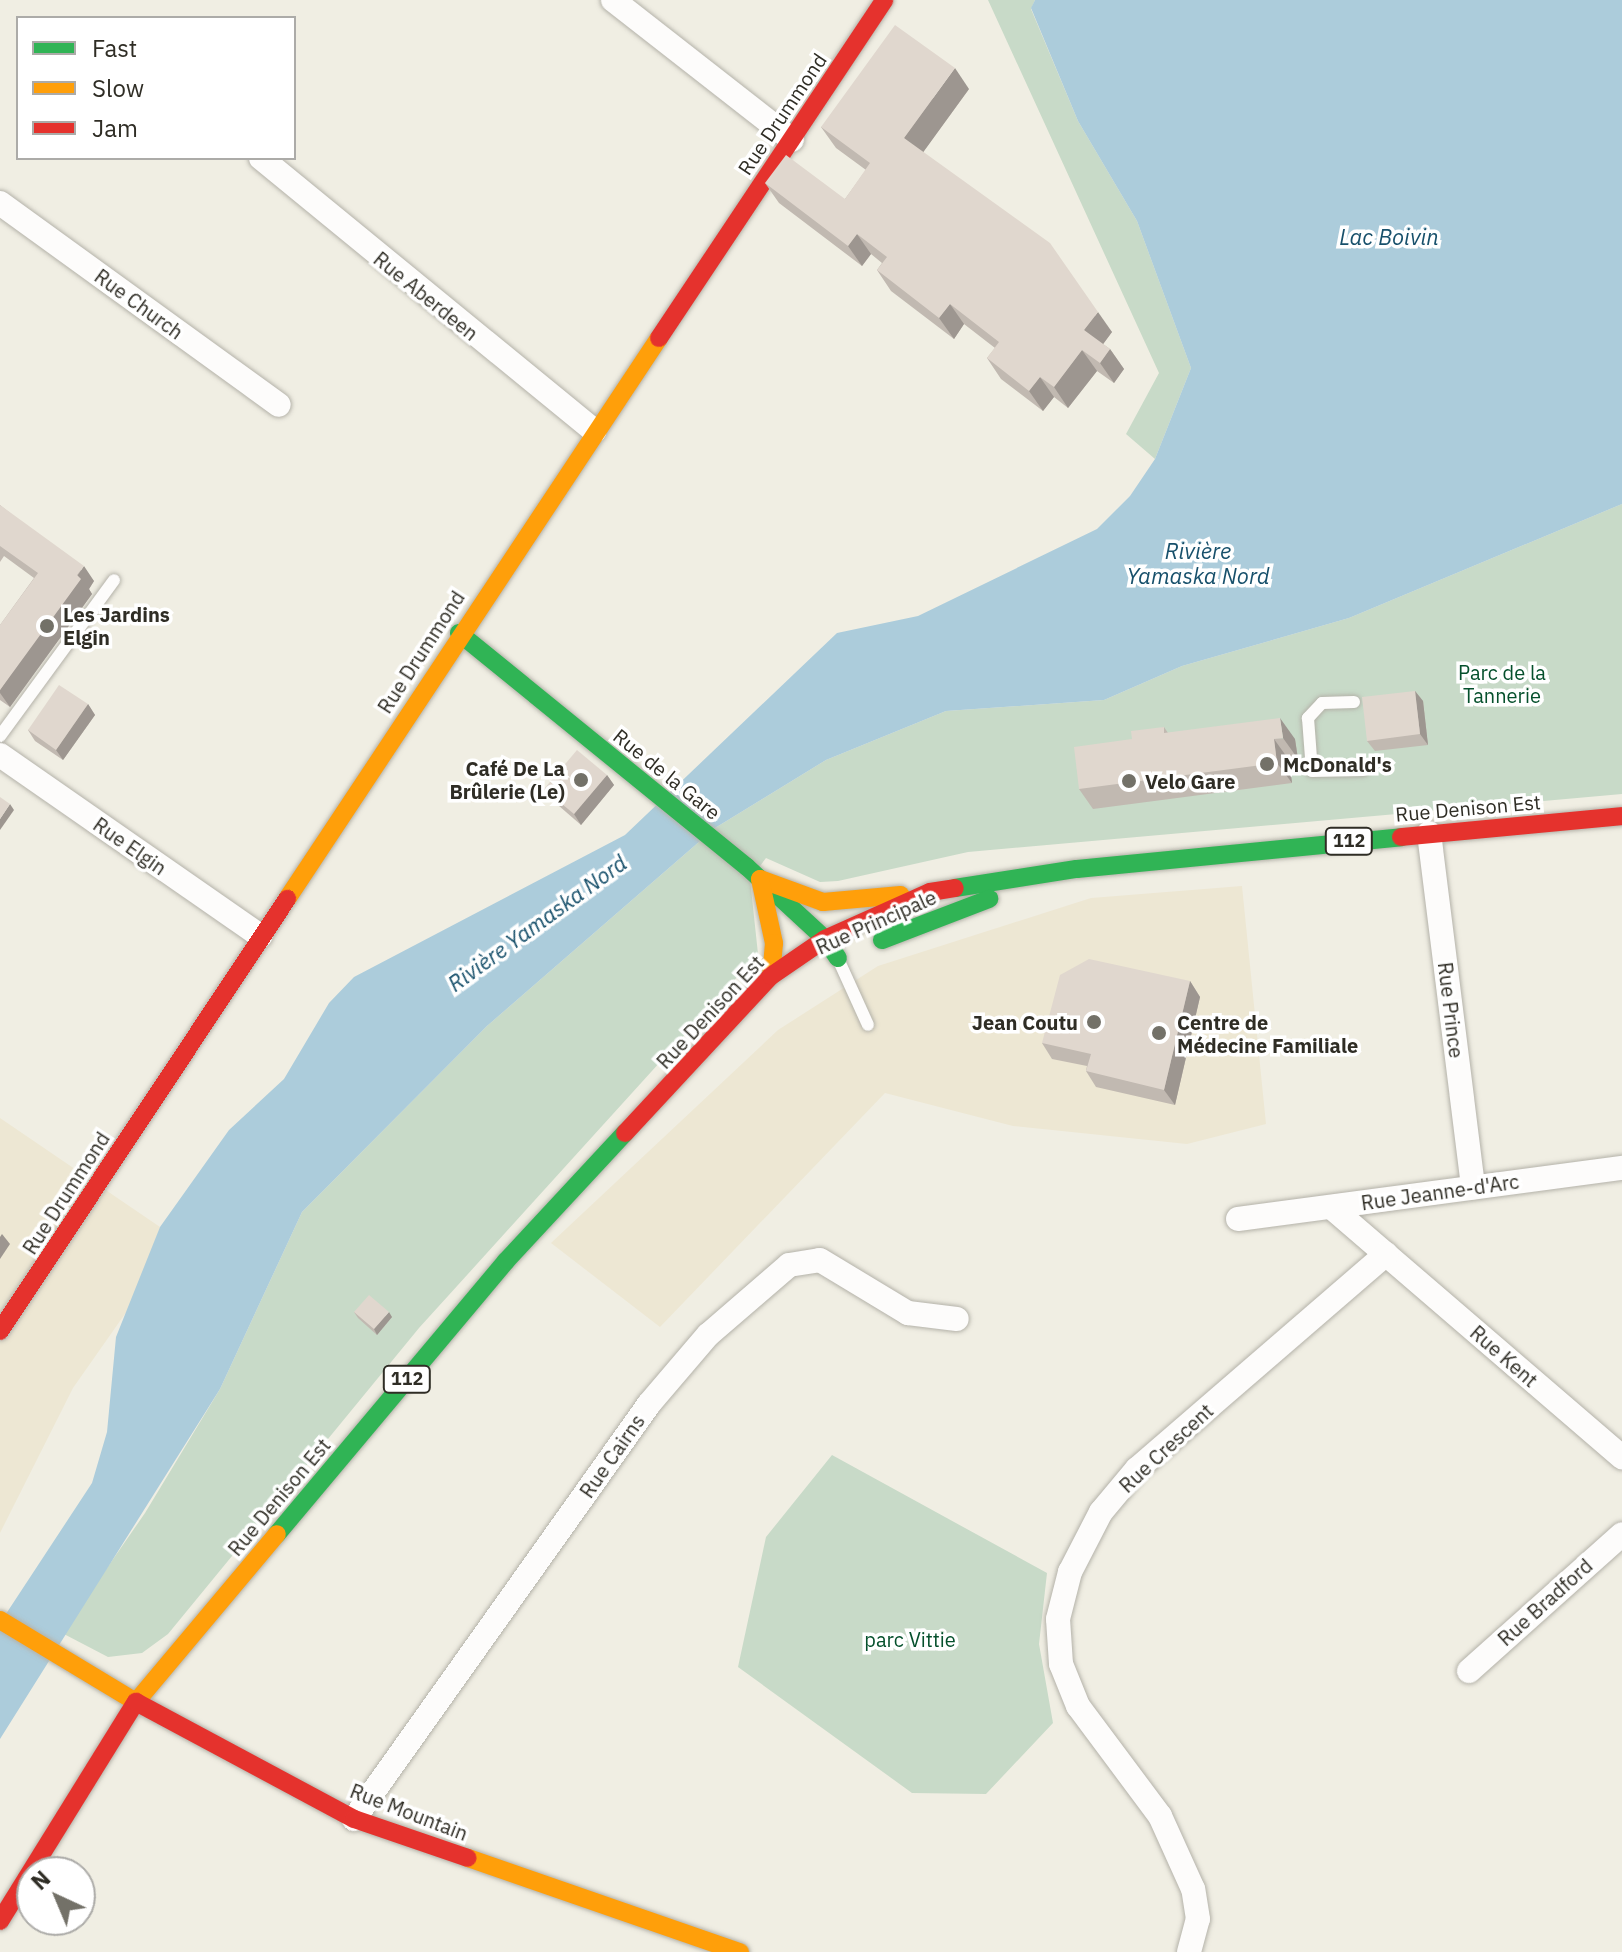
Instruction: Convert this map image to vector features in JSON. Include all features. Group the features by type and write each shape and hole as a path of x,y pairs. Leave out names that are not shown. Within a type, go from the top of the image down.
{"street":[{"path":"613,0 792,140"},
{"name":"Rue Drummond","path":"0,1331 459,633 884,0"},
{"name":"Rue Aberdeen","path":"263,160 594,431"},
{"name":"Rue Church","path":"0,203 279,405"},
{"name":"Rue de la Gare","path":"459,633 754,873 846,955"},
{"name":"Rue Elgin","path":"0,755 260,936"},
{"name":"Rue Denison Est","path":"0,1921 136,1702 506,1261 771,976 825,939 930,892 1055,873 1622,816"},
{"name":"Rue Prince","path":"1429,833 1473,1187"},
{"path":"754,873 823,902 930,892"},
{"path":"754,873 774,943 771,976"},
{"name":"Rue Principale","path":"846,955 1055,873"},
{"path":"690,1066 776,998"},
{"name":"Rue Jeanne-d'Arc","path":"1331,1207 1622,1168"},
{"path":"1238,1219 1331,1207"},
{"name":"Rue Jeanne-d'Arc","path":"1331,1207 1386,1254"},
{"name":"Rue Kent","path":"1386,1254 1622,1457"},
{"name":"Rue Crescent","path":"1189,1952 1198,1919 1186,1874 1160,1816 1078,1706 1061,1664 1058,1619 1070,1572 1101,1512 1137,1469 1386,1254"},
{"name":"Rue Cairns","path":"354,1819 649,1404 708,1335 789,1265 820,1260 908,1313 957,1319"},
{"name":"Rue Bradford","path":"1469,1671 1622,1534"},
{"name":"Rue Mountain","path":"0,1620 136,1702 354,1819 740,1952"}],"lane":[{"path":"0,736 114,580"},
{"path":"1354,702 1322,703 1308,718 1312,771 1363,770"},
{"path":"846,955 868,1025"}],"shaded area":[{"path":"1242,886 1266,1124 1187,1144 1013,1126 885,1093 660,1327 551,1243 778,1030 878,966 1091,898"},
{"path":"0,1118 160,1227 134,1301 73,1388 0,1533"}],"green space":[{"path":"988,0 1035,0 1031,9 1078,121 1137,221 1191,368 1155,459 1126,434 1159,373"},
{"name":"Parc de la Tannerie","path":"1622,504 1622,794 968,852 838,881 820,882 766,858 750,879 758,954 419,1328 168,1634 142,1653 108,1657 62,1633 145,1513 220,1389 302,1212 487,1026 715,828 826,760 946,711 1104,700 1182,666 1349,618"},
{"name":"parc Vittie","path":"832,1455 1047,1573 1039,1644 1053,1723 986,1794 912,1793 738,1667 766,1537"}],"water":[{"path":"1035,0 1622,0 1622,504 1349,618 1182,666 1104,700 946,711 826,760 715,828 487,1026 302,1212 220,1389 0,1739 0,1623 92,1483 107,1432 116,1337 160,1227 229,1130 284,1079 329,1003 354,977 625,835 837,633 918,616 1097,529 1130,496 1155,459 1191,368 1137,221 1078,121 1031,8"}],"building":[{"path":"895,25 955,68 904,138 1050,243 1098,312 1084,330 1110,349 1100,363 1082,350 1054,387 1040,377 1029,391 987,358 999,342 950,304 939,318 877,270 887,257 857,234 848,246 765,183 786,155 845,199 870,163 821,127"},
{"path":"0,505 84,566 77,575 81,579 0,690 0,625 38,573 0,546"},
{"path":"59,685 88,704 56,750 28,730"},
{"path":"1415,691 1420,734 1367,741 1362,697"},
{"path":"1280,718 1283,738 1274,739 1277,763 1079,789 1074,747 1132,739 1131,731 1164,727 1164,733"},
{"path":"577,750 607,775 574,814 544,789"},
{"path":"0,797 10,804 0,819"},
{"path":"1089,959 1190,981 1164,1090 1086,1071 1091,1054 1042,1043 1060,975"},
{"path":"369,1295 389,1312 374,1329 354,1312"}],"traffic: fast":[{"path":"459,633 747,867 825,939 838,958"},
{"path":"955,888 1077,869 1401,837"},
{"path":"882,940 989,899"},
{"path":"277,1534 506,1261 625,1133"}],"traffic: slow":[{"path":"287,899 659,338"},
{"path":"760,879 823,902 901,895"},
{"path":"760,879 774,943 771,976"},
{"path":"0,1620 136,1702 277,1534"},
{"path":"468,1858 740,1952"}],"traffic: jam":[{"path":"659,338 884,0"},
{"path":"1401,837 1622,816"},
{"path":"625,1133 771,976 825,939 930,892 955,888"},
{"path":"0,1331 287,899"},
{"path":"0,1921 136,1702 354,1819 468,1858"}],"place":[{"name":"Les Jardins Elgin","path":"47,626"},
{"name":"McDonald's","path":"1267,764"},
{"name":"Café De La Brûlerie (Le)","path":"581,780"},
{"name":"Velo Gare","path":"1129,781"},
{"name":"Jean Coutu","path":"1094,1022"},
{"name":"Centre de Médecine Familiale","path":"1159,1033"}],"water label":[{"name":"Lac Boivin","path":"1389,237"},
{"name":"Rivière Yamaska Nord","path":"1198,562"},
{"name":"Rivière Yamaska Nord","path":"537,923"}]}
